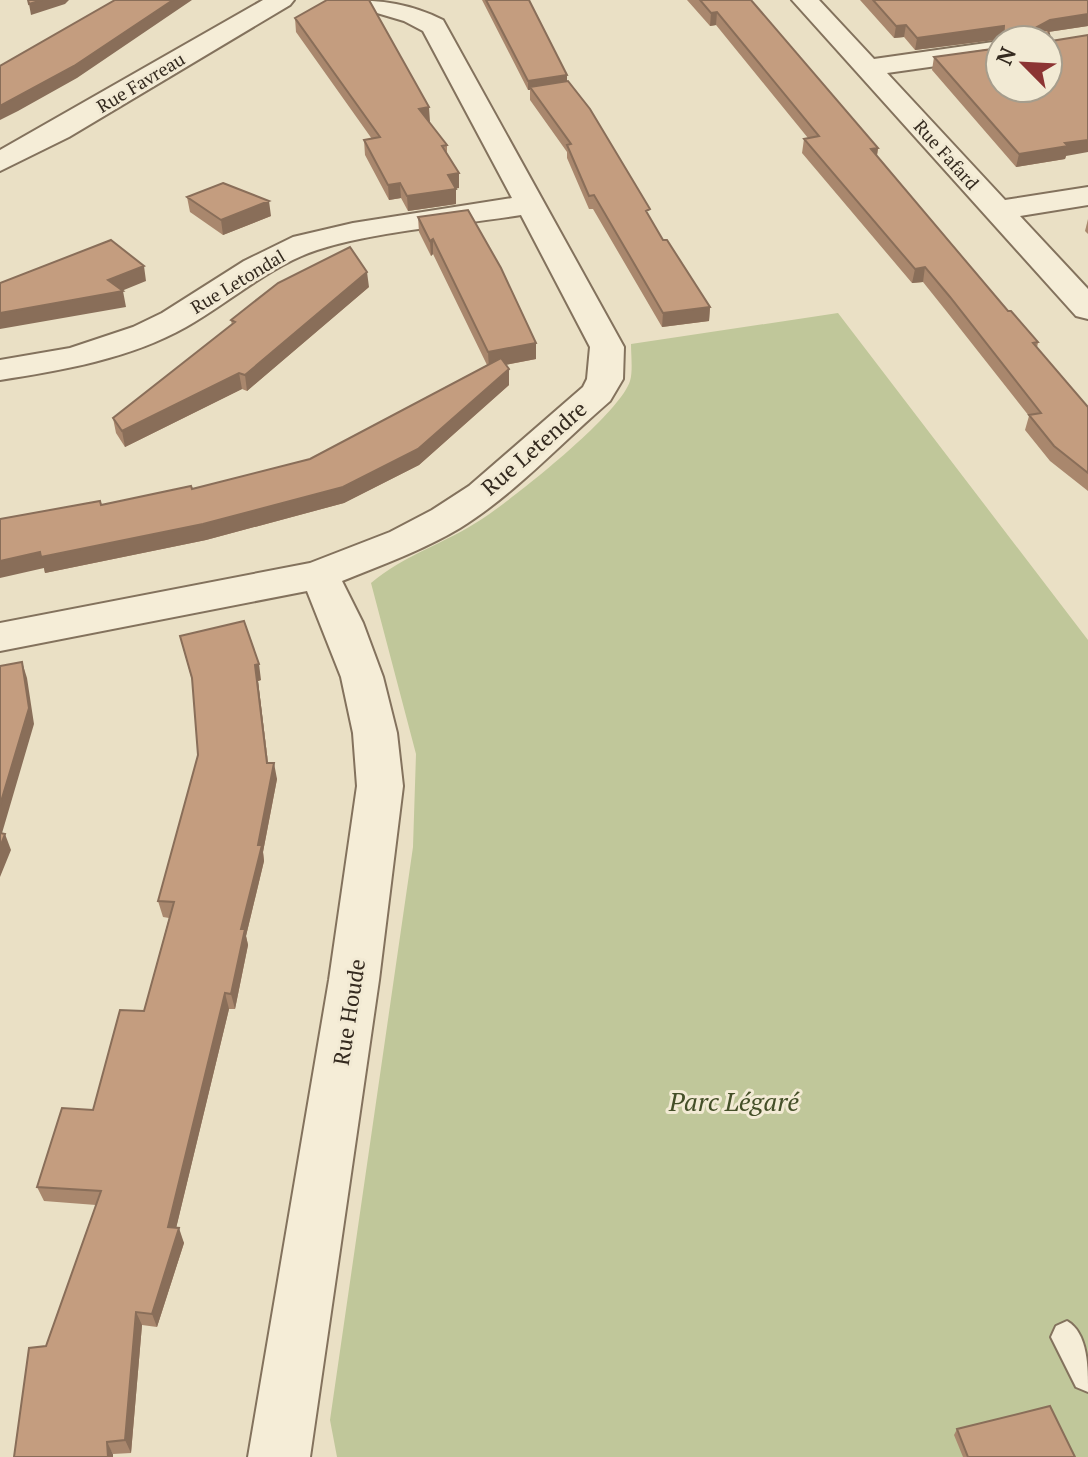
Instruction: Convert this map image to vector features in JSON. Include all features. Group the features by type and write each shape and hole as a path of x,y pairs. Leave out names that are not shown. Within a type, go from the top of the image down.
{"street":[{"name":"Rue Favreau","path":"0,162 59,131 281,0"},
{"name":"Rue Letendre","path":"0,637 319,575 404,541 446,519 482,494 597,393 605,379 607,347 434,26 413,15 359,0"},
{"name":"Rue Fafard","path":"805,0 1088,309"},
{"path":"866,68 984,51"},
{"path":"996,211 1088,196"},
{"name":"Rue Letondal","path":"0,370 76,357 145,334 174,320 255,268 304,244 353,232 528,205"},
{"name":"Rue Houde","path":"279,1457 354,980 380,786 380,765 359,665 339,608 319,575"}],"lane":[{"path":"1067,1337 1088,1376"}],"green space":[{"name":"Parc Légaré","path":"838,313 1088,640 1088,1457 337,1457 330,1420 413,847 416,754 371,583 397,565 482,519 518,493 587,434 622,396 630,381 631,344"}],"building":[{"path":"115,0 173,0 74,66 0,106 0,66"},
{"path":"327,0 369,0 429,107 419,109 447,145 442,146 459,173 448,175 456,189 407,196 400,183 388,185 364,140 380,137 295,18"},
{"path":"486,0 529,0 567,75 528,81"},
{"path":"700,0 751,0 878,148 871,149 1008,311 1038,342 1033,343 1088,407 1088,473 1054,446 1029,415 1041,413 950,297 925,267 915,269 804,139 819,136 717,12 711,13"},
{"path":"873,0 1088,0 1088,14 1043,24 984,24 984,29 917,38 906,25 896,26"},
{"path":"1088,35 1088,140 1019,154 934,57 984,50 984,104 1064,104 1064,39"},
{"path":"568,81 590,109 650,209 646,211 663,240 667,240 710,307 663,313 594,195 589,196 567,145 571,144 530,87"},
{"path":"223,183 269,201 221,220 187,197"},
{"path":"468,210 501,268 536,343 488,352 433,239 430,241 418,217"},
{"path":"111,240 144,266 108,280 123,291 0,313 0,283"},
{"path":"350,247 367,272 245,375 239,373 122,431 113,418 235,322 231,320 278,283"},
{"path":"501,358 509,369 418,449 343,487 203,524 41,557 40,552 0,561 0,519 100,501 101,505 191,486 192,489 310,459"},
{"path":"244,621 259,664 255,665 267,763 274,763 258,845 262,845 241,929 245,929 231,994 225,993 168,1227 179,1228 152,1314 136,1312 125,1440 107,1442 108,1457 14,1457 29,1348 46,1346 101,1191 37,1187 62,1108 93,1110 120,1010 144,1011 174,902 158,901 198,755 192,678 180,636"},
{"path":"22,662 29,708 0,805 0,666"},
{"path":"1050,1406 1075,1457 968,1457 957,1429"}]}
